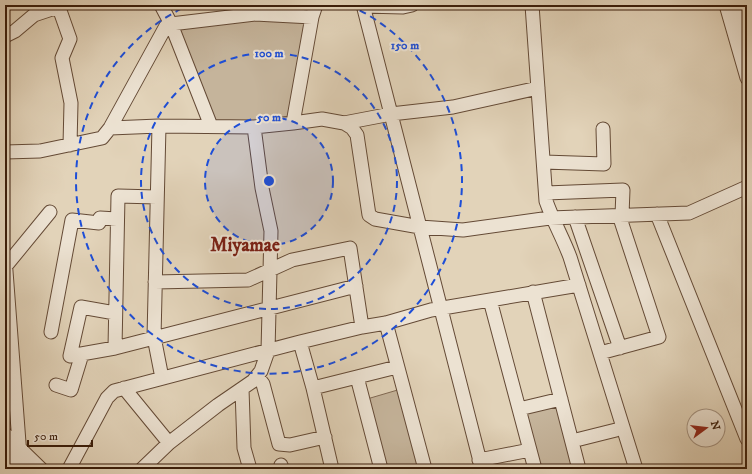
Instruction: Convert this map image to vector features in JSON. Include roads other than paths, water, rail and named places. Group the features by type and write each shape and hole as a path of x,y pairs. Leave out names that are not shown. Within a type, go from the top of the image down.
{"street":[{"path":"161,5 171,24 212,126"},
{"path":"293,123 312,18 316,5"},
{"path":"412,5 402,7 363,5 480,465 530,450"},
{"path":"532,5 535,89 544,162 548,218 600,353 636,469"},
{"path":"5,36 15,31 34,15 58,6 70,39 62,58 71,103 70,145"},
{"path":"731,6 747,46"},
{"path":"731,6 747,78"},
{"path":"5,152 40,151 102,138 110,128 166,26 171,24 255,14 312,18"},
{"path":"110,128 159,126 254,127 322,119 344,123 391,114 453,107 535,89"},
{"path":"344,123 352,128 357,135 369,215 375,219 420,227 470,229 548,218 689,213 747,187"},
{"path":"159,126 154,337 162,378"},
{"path":"142,469 169,443 218,405 253,381 261,371 268,351 271,231 262,188 254,127"},
{"path":"544,162 604,164 603,129"},
{"path":"546,193 623,190 620,215 659,337 600,353"},
{"path":"115,348 118,196 157,197"},
{"path":"5,266 50,212"},
{"path":"657,214 747,439"},
{"path":"576,217 620,348"},
{"path":"50,332 72,220 99,223 100,218 117,219"},
{"path":"548,218 562,236 572,263 575,285 628,469"},
{"path":"155,282 248,280 292,260 350,248 362,327"},
{"path":"572,263 590,257"},
{"path":"5,258 22,468"},
{"path":"69,469 108,398 114,391 300,342 362,327 386,323 441,308 575,285"},
{"path":"115,313 81,307 70,356 115,348 356,286"},
{"path":"534,292 579,469"},
{"path":"490,300 535,469"},
{"path":"386,323 425,469"},
{"path":"300,342 313,388 332,469"},
{"path":"56,385 70,390 82,354"},
{"path":"313,388 397,367"},
{"path":"257,376 263,384 279,444 290,445 324,437"},
{"path":"357,377 381,469"},
{"path":"124,388 169,443"},
{"path":"242,388 244,448 250,469"},
{"path":"519,409 561,399"},
{"path":"572,441 616,430"},
{"path":"5,434 41,469"},
{"path":"5,450 22,468"}],"district":[{"name":"Miyamae","path":"245,244"}]}
